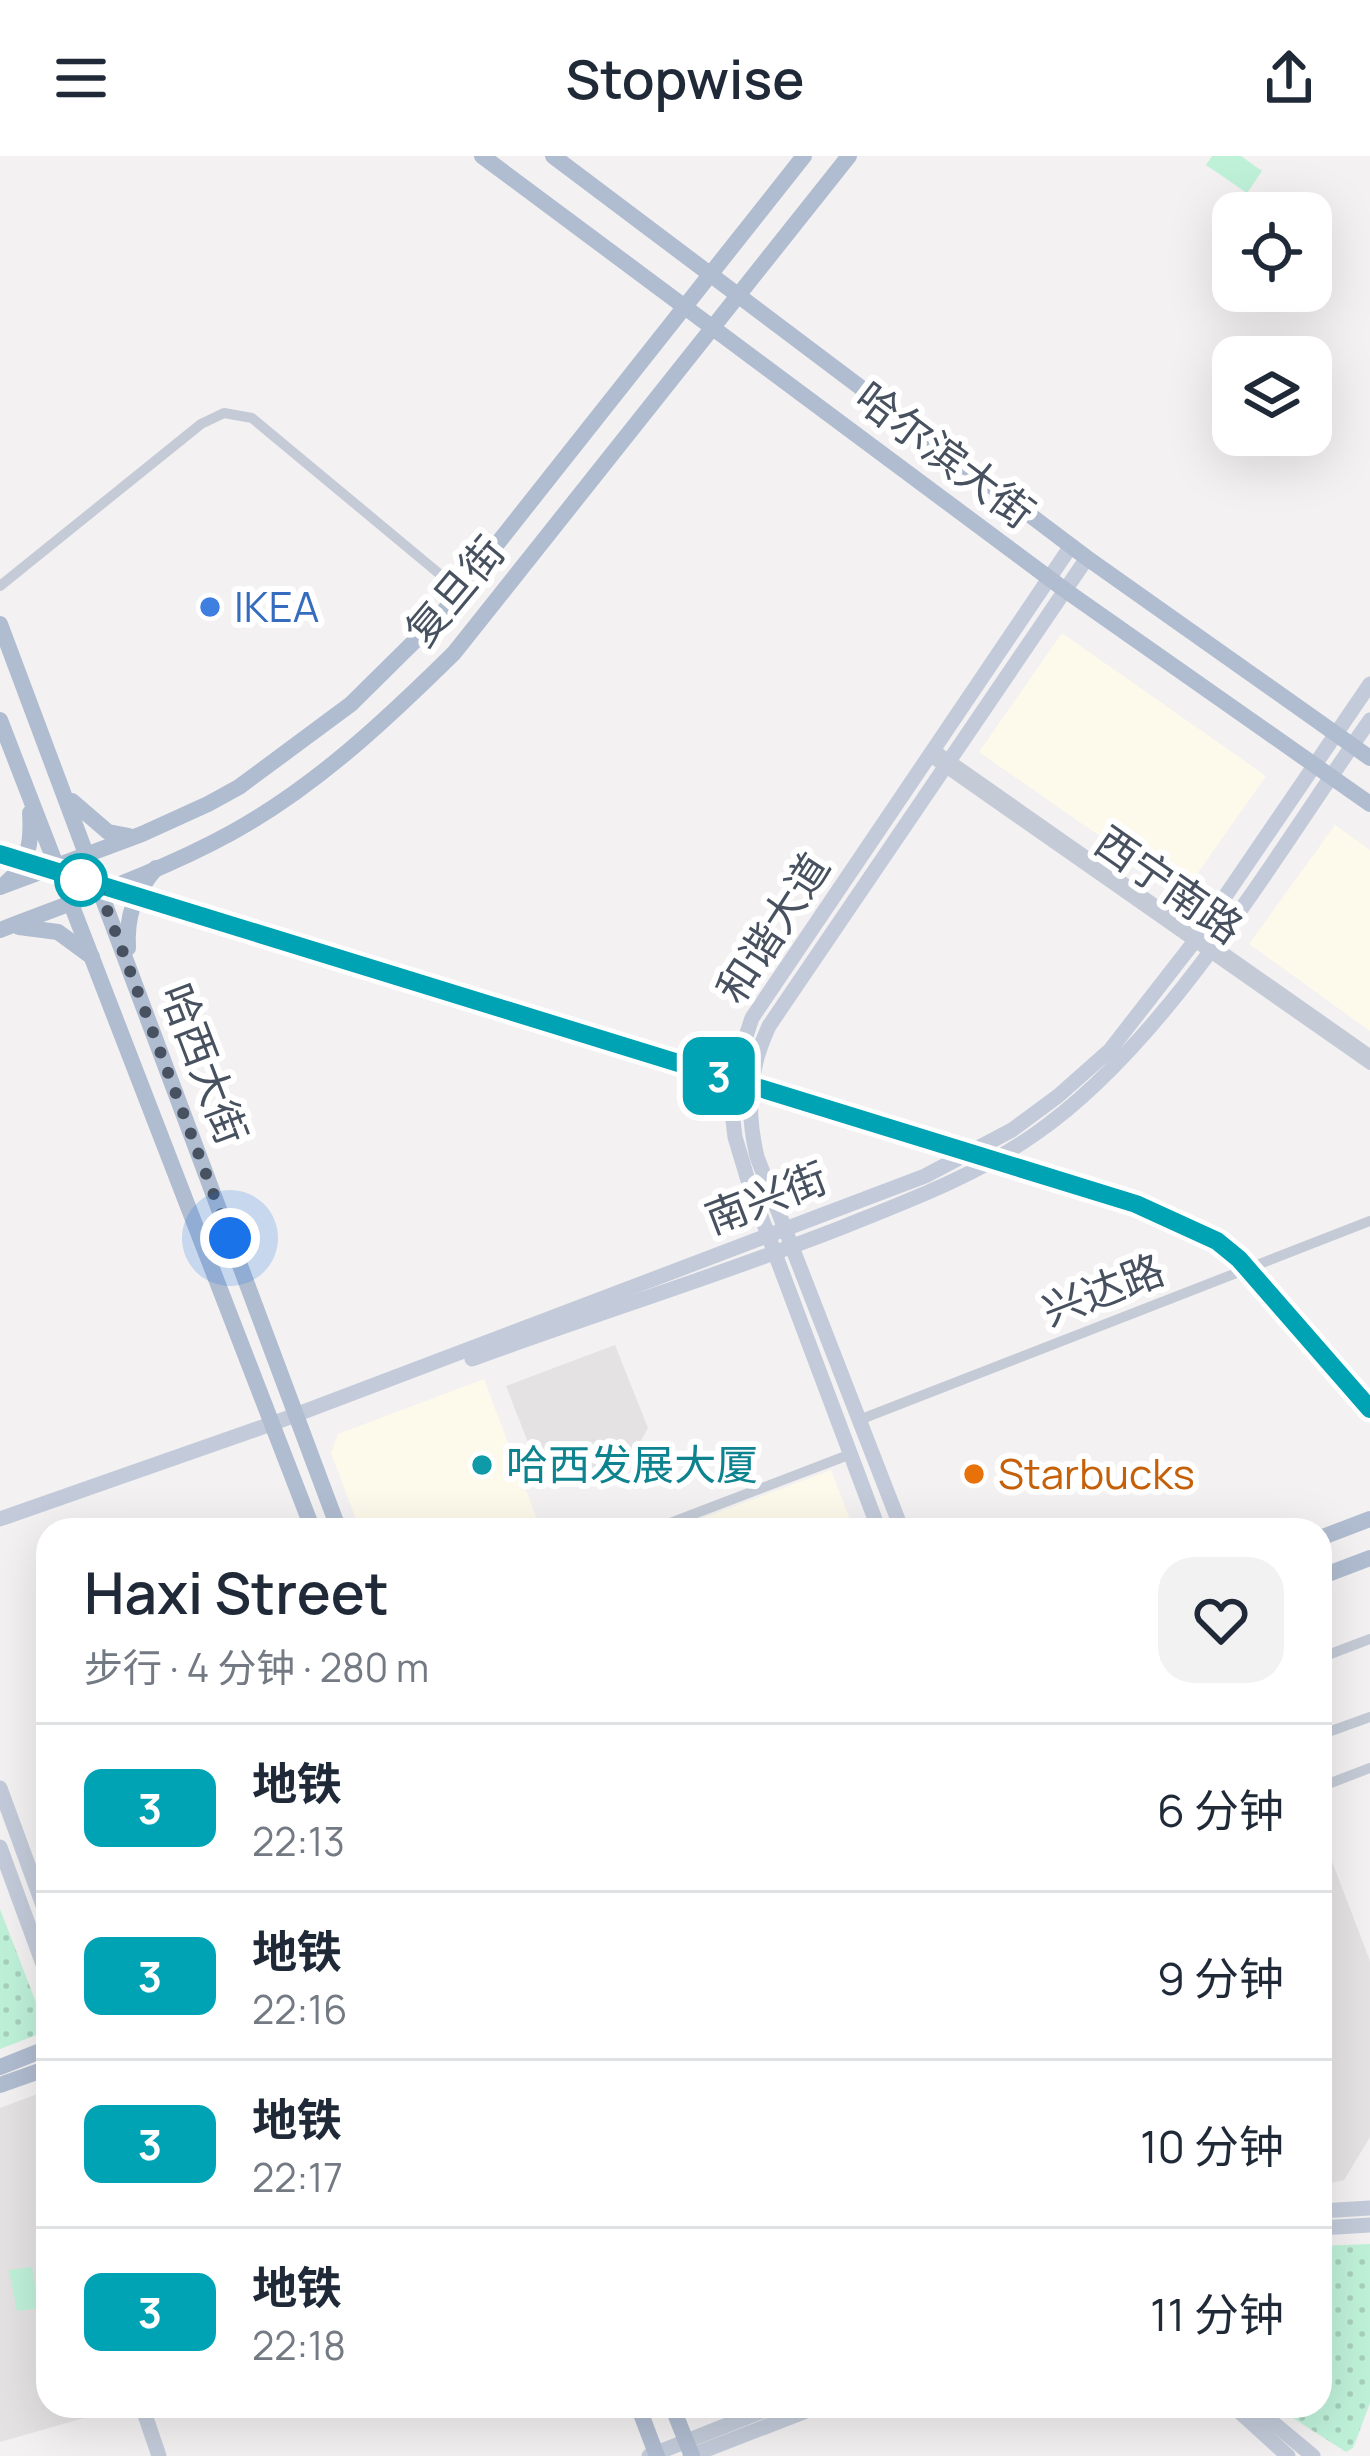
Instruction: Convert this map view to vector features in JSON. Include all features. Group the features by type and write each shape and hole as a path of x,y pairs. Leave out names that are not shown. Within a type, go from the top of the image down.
{"main road":[{"name":"哈尔滨大街","path":"482,156 1065,590 1370,804"},
{"name":"哈尔滨大街","path":"553,156 1087,558 1370,758"},
{"name":"复旦街","path":"0,886 142,835 239,787 352,704 402,657 460,591 804,156"},
{"name":"复旦街","path":"0,930 214,842 275,806 398,709 454,653 849,156"},
{"name":"哈西大街","path":"0,624 334,1518"},
{"name":"哈西大街","path":"0,720 309,1518"},
{"path":"61,786 82,814 108,832 142,835"},
{"path":"0,886 17,873 29,849 29,794"},
{"path":"131,973 129,914 157,867"},
{"path":"0,930 23,927 58,932 95,960"},
{"path":"1332,1533 1370,1519"},
{"path":"1332,1572 1370,1558"},
{"path":"0,2067 36,2053"},
{"path":"0,2085 36,2072"},
{"path":"642,2418 654,2455"},
{"path":"677,2418 690,2452"}],"street":[{"path":"0,586 201,424 224,413 252,418 460,591"},
{"name":"和谐大道","path":"940,759 1071,546"},
{"name":"和谐大道","path":"875,1518 783,1250 732,1122 739,1051 752,1018 1087,558"},
{"name":"南兴街","path":"0,1523 275,1427 925,1177 1012,1130 1110,1049 1203,944 1313,764 1370,684"},
{"name":"南兴街","path":"297,1418 783,1250 967,1175 1039,1132 1122,1059 1370,720"},
{"name":"西宁南路","path":"940,759 1370,1066"},
{"name":"西宁南路","path":"1203,944 1370,1054"},
{"name":"兴达路","path":"859,1420 1370,1221"},
{"name":"和谐大道","path":"783,1250 897,1518"},
{"path":"683,1518 851,1454"},
{"path":"1332,1653 1370,1639"},
{"path":"1332,1731 1370,1717"},
{"path":"1332,1782 1370,1768"},
{"path":"0,1788 36,1886"},
{"path":"0,1847 36,1945"},
{"path":"1332,2210 1370,2208"},
{"path":"1332,2227 1370,2225"},
{"path":"142,2418 155,2456"},
{"path":"690,2452 754,2418"},
{"path":"654,2455 690,2452 785,2418"},
{"path":"1246,2418 1288,2456"},
{"path":"1267,2418 1313,2456"}],"shaded area":[{"path":"1062,633 1266,776 1183,894 979,752"},
{"path":"1335,825 1370,850 1370,1031 1249,944"},
{"path":"615,1345 648,1428 635,1451 545,1486 506,1386"},
{"path":"484,1379 536,1518 355,1518 331,1453 338,1434"},
{"path":"831,1470 849,1518 703,1518"},
{"path":"1332,1861 1370,1961 1370,2137 1344,2180 1332,2182"},
{"path":"36,2094 36,2418 84,2418 0,2442 0,2108"}],"green space":[{"path":"1212,156 1241,156 1262,171 1246,192 1206,165"},
{"path":"0,1909 36,2002 36,2035 0,2049"},
{"path":"1370,2244 1370,2403 1353,2448 1346,2452 1293,2418 1332,2418 1332,2246"},
{"path":"32,2267 36,2308 17,2311 9,2270"}],"metro line":[{"name":"3","path":"0,854 1136,1204 1217,1241 1239,1259 1370,1409"}],"place":[{"name":"IKEA","path":"210,607"},
{"name":"哈西发展大厦","path":"482,1465"},
{"name":"Starbucks","path":"974,1474"}],"route":[{"path":"81,880 100,891 230,1238"}]}
